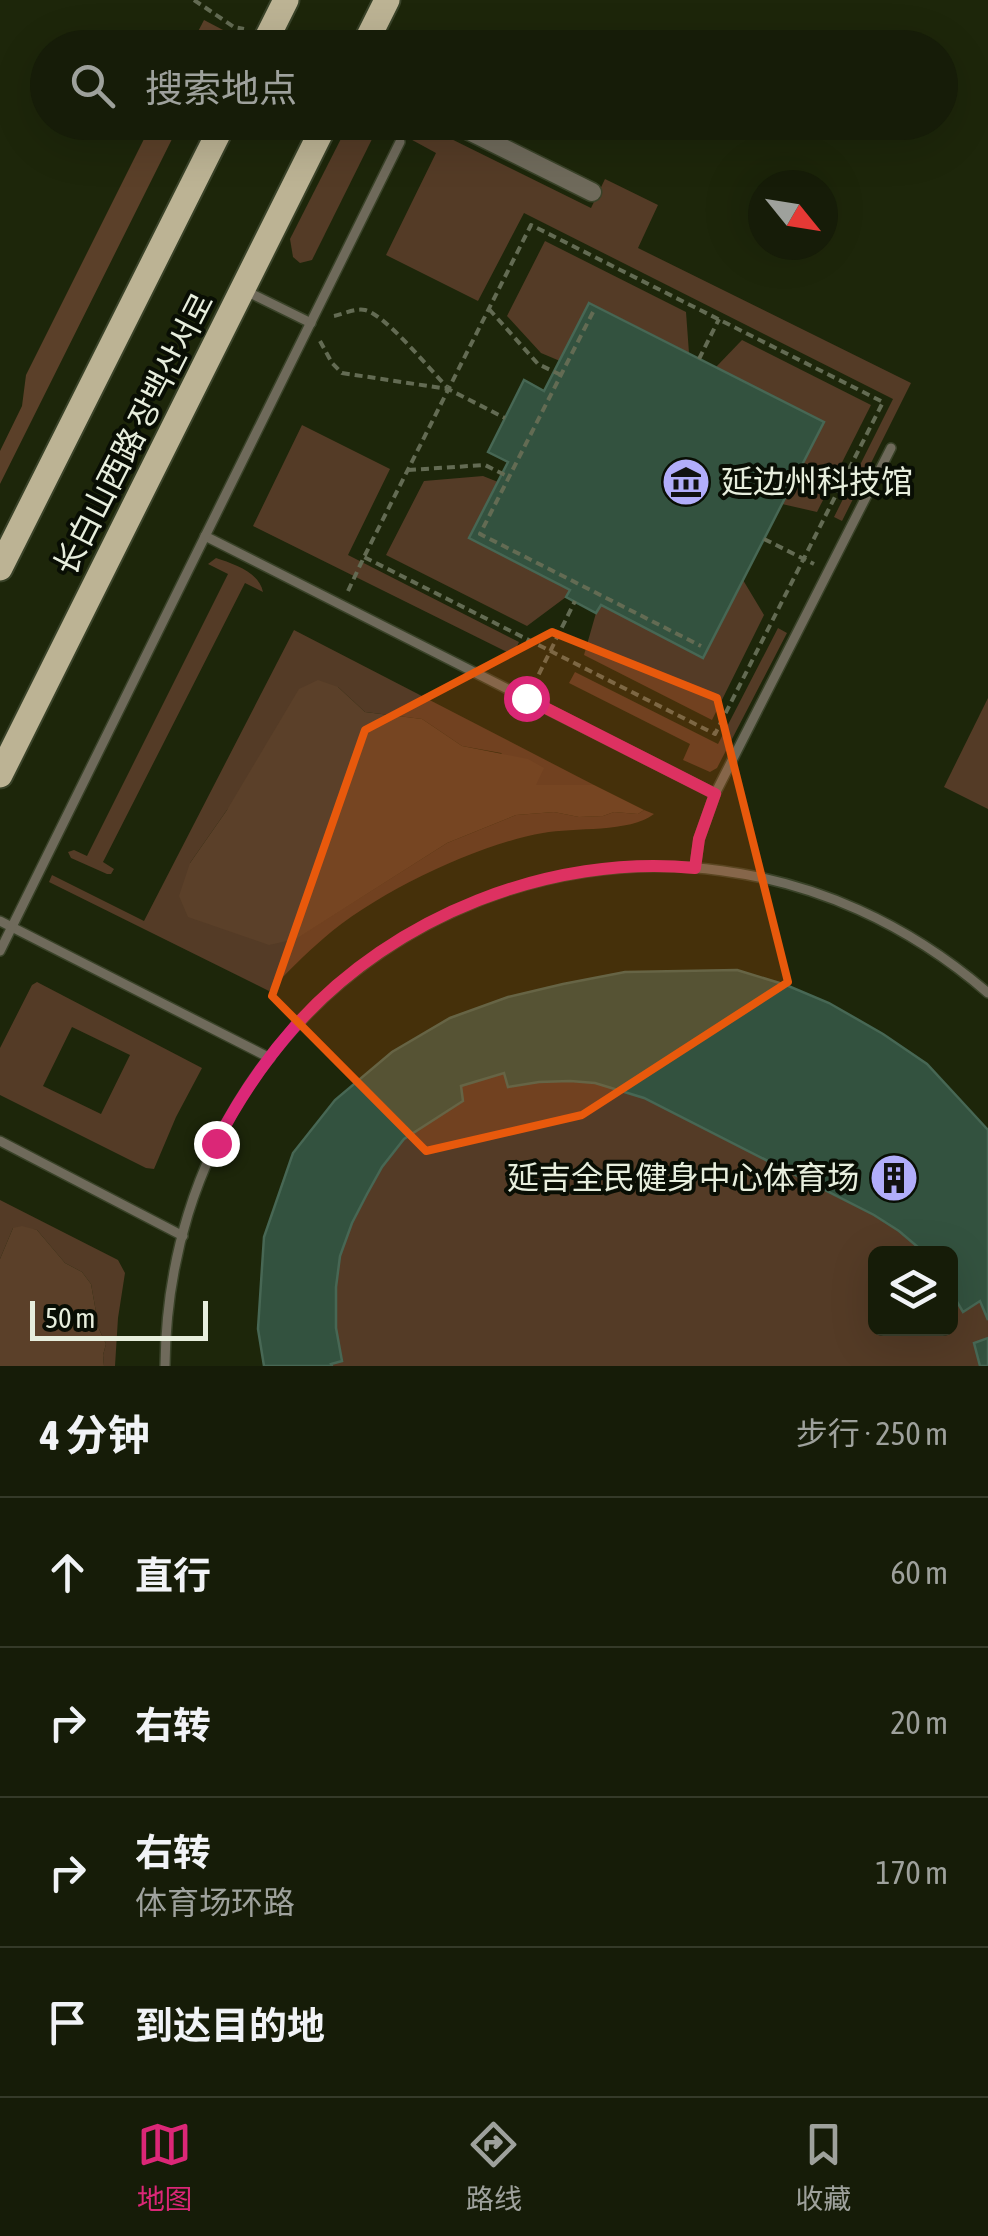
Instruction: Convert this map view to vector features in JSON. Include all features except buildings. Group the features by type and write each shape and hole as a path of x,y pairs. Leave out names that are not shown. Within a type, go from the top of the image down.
{"main road":[{"path":"271,30 286,0"},
{"path":"373,30 387,0"},
{"name":"长白山西路 장백산서로","path":"0,568 215,140"},
{"name":"长白山西路 장백산서로","path":"0,775 317,140"}],"street":[{"path":"487,140 592,192"}],"lane":[{"path":"0,951 400,142"},
{"path":"243,290 310,323"},
{"path":"695,868 699,839 715,794 891,448"},
{"path":"205,536 715,794"},
{"path":"165,1366 172,1279 190,1205 216,1143 249,1084 296,1024 326,994 360,967 431,922 470,904 537,882 593,870 695,868 762,877 843,902 882,920 953,965 988,993"},
{"path":"0,921 270,1058"},
{"path":"0,1140 183,1236"}],"path":[{"path":"194,0 241,30"},
{"path":"342,605 364,557 531,225 882,402 714,734 364,557"},
{"path":"448,389 371,312 360,309 310,323 332,363 342,373 448,389 505,418"},
{"path":"489,310 538,364 560,375"},
{"path":"592,312 480,534 701,646"},
{"path":"699,359 719,319"},
{"path":"408,470 485,464 509,477"},
{"path":"764,539 828,571"},
{"path":"526,698 575,601"}],"highlighted area":[{"path":"552,632 717,698 788,982 582,1115 426,1151 272,996 365,730"}],"shaded area":[{"path":"204,20 223,30 199,30"},
{"path":"144,140 172,140 0,484 0,451 22,406 26,375"},
{"path":"340,140 372,140 312,260 300,263 293,257 290,239"},
{"path":"412,140 453,140 591,208 605,179 658,205 638,248 911,383 842,521 834,517 893,399 524,213 478,301 386,255 436,153"},
{"path":"545,241 686,312 689,353 590,303 560,361 541,353 507,316"},
{"path":"742,340 871,405 817,512 782,504 716,367"},
{"path":"302,425 390,469 348,555 519,642 513,655 253,526"},
{"path":"483,476 498,482 469,538 570,590 527,626 386,555 424,481"},
{"path":"216,558 251,574 263,592 245,583 103,862 114,869 107,874 71,858 68,852 74,850 87,856 228,574 208,564"},
{"path":"743,580 764,615 712,720 584,655 601,605 703,658"},
{"path":"778,628 787,633 717,768 710,772 683,760 690,744 569,683 575,672 718,744"},
{"path":"294,630 594,785 535,785 501,753 462,746 422,719 365,712 338,687 227,810 190,863 295,939 447,843 516,815 554,812 579,817 614,812 638,814 644,810 654,814 617,827 556,831 516,839 428,873 346,921 269,991 49,882 52,875 144,921"},
{"path":"318,680 338,687 365,712 422,719 462,746 528,759 544,768 536,785 594,785 644,810 638,814 614,812 579,817 554,812 516,815 447,843 296,939 269,945 188,917 179,896 190,863 227,810 299,689"},
{"path":"988,698 988,809 944,787"},
{"path":"737,970 829,1003 927,1064 988,1130 988,1366 264,1366 258,1329 335,1100 392,1052 450,1018 508,997 625,972"},
{"path":"37,982 202,1068 154,1169 0,1095 0,1048","holes":["72,1027 130,1055 101,1114 43,1086"]},
{"path":"0,1200 118,1260 125,1273 115,1366 104,1366 106,1344 99,1329 91,1284 82,1272 65,1263 37,1230 13,1228 0,1259"},
{"path":"13,1228 37,1230 65,1263 82,1272 91,1284 99,1329 106,1344 104,1366 0,1366 0,1259"}],"place":[{"name":"延边州科技馆","path":"686,482"},
{"name":"延吉全民健身中心体育场","path":"894,1178"}],"route":[{"path":"216,1143 249,1084 296,1024 326,994 394,943 470,904 551,878 635,867 695,868 699,839 715,794 526,698"}]}
